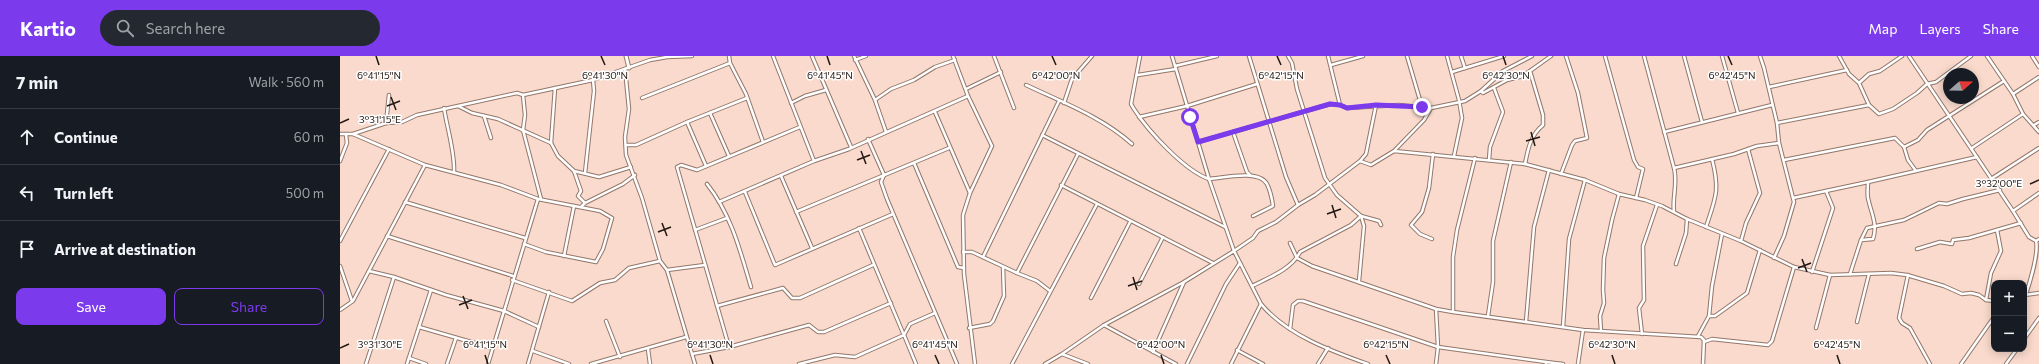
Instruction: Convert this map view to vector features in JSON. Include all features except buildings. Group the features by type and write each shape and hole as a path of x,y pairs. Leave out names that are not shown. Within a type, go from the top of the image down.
{"street":[{"path":"626,56 629,109 626,155 635,175 660,261 667,270 695,364"},
{"path":"340,134 354,134 386,123 402,122 417,115 444,108 517,92 523,95 593,80 650,60 667,57 692,56"},
{"path":"729,56 730,63 747,98 763,142"},
{"path":"773,56 814,161"},
{"path":"812,56 851,148"},
{"path":"854,56 874,100 886,132"},
{"path":"855,60 866,56"},
{"path":"952,56 968,96 992,146 970,193 963,215 964,268 969,328 975,364"},
{"path":"994,56 1014,108"},
{"path":"1064,103 1072,78 1092,56"},
{"path":"1140,56 1132,104 1139,117 1180,161 1198,175 1209,179 1250,175 1262,179 1267,184 1273,206 1253,216"},
{"path":"1172,56 1186,106 1225,227 1234,251 1261,304 1303,338 1368,364"},
{"path":"1138,75 1176,68 1216,56"},
{"path":"1249,56 1286,177 1298,205"},
{"path":"1288,56 1292,63 1297,89 1328,185 1341,200 1361,216 1379,222 1381,225"},
{"path":"1328,56 1340,105"},
{"path":"1330,65 1363,56"},
{"path":"1407,56 1422,107"},
{"path":"1447,56 1460,102 1462,118 1454,156"},
{"path":"1461,56 1465,68"},
{"path":"1452,72 1504,56"},
{"path":"1198,142 1330,104 1340,105 1347,108 1376,105 1430,108 1460,102 1481,91 1503,71 1532,56"},
{"path":"1481,91 1484,93 1507,80 1523,76 1551,56"},
{"path":"1561,174 1572,145 1575,141 1587,138 1578,93 1566,56"},
{"path":"1605,56 1634,160 1638,167 1643,169 1636,198"},
{"path":"1644,56 1677,178 1673,203 1674,213"},
{"path":"1684,56 1702,122"},
{"path":"1722,56 1738,113"},
{"path":"1760,56 1769,87 1777,123 1779,143 1794,202 1784,236 1774,258"},
{"path":"1839,56 1847,70 1859,83 1869,105 1879,114 1893,109 1917,94 1927,84 1936,82 1971,56"},
{"path":"1859,83 1869,74 1880,70 1902,56"},
{"path":"1909,56 1949,117 1972,148 1991,179 2000,190 2029,237 2038,240 2037,255 2027,288"},
{"path":"1987,56 2013,94 2024,114 2039,132"},
{"path":"2032,56 2039,67"},
{"path":"874,100 891,89 914,80 935,67 954,60"},
{"path":"642,98 730,63"},
{"path":"1769,87 1847,70"},
{"path":"1525,164 1529,145 1535,132 1543,125 1543,115 1530,71"},
{"path":"966,89 1001,72"},
{"path":"2013,94 2039,77"},
{"path":"585,173 594,91 593,80"},
{"path":"1904,147 1918,140 1927,130 2004,81"},
{"path":"1139,117 1186,106 1257,84"},
{"path":"1026,85 1117,131 1132,144"},
{"path":"555,88 551,143 558,156 574,171 581,191 578,196 585,203"},
{"path":"1489,160 1490,147 1503,112 1494,88"},
{"path":"791,103 806,96 826,90"},
{"path":"386,123 389,95"},
{"path":"488,364 525,238 539,199 523,130 525,115 523,95"},
{"path":"719,202 814,161 851,148 868,139 935,112 968,96"},
{"path":"626,145 636,145 710,112 747,98"},
{"path":"982,257 1059,101"},
{"path":"1045,364 1104,325 1184,282 1234,251 1253,238 1258,231 1279,220 1360,162 1366,154 1376,105"},
{"path":"1664,132 1772,105"},
{"path":"1777,123 1869,105"},
{"path":"458,106 472,113 484,115 523,130 551,143"},
{"path":"444,108 454,164 454,172"},
{"path":"1360,162 1370,165 1394,151 1424,120 1430,108"},
{"path":"710,112 729,156"},
{"path":"935,112 949,148 970,193"},
{"path":"1972,148 2024,114"},
{"path":"484,115 491,138"},
{"path":"687,122 706,166"},
{"path":"2034,125 2039,122"},
{"path":"729,347 677,166 681,165 697,170 800,127"},
{"path":"1233,132 1247,172 1250,175"},
{"path":"354,134 425,165 501,185 539,199 600,211 611,216 612,221 609,233 596,262 546,252 524,244"},
{"path":"1042,134 1078,154 1094,160 1225,227"},
{"path":"340,161 347,143 346,135"},
{"path":"1784,160 1895,138 1904,147 1908,160 1916,171"},
{"path":"868,139 884,175 881,182 893,214 956,364"},
{"path":"1674,168 1748,149 1779,143"},
{"path":"796,212 949,148"},
{"path":"1991,179 2039,148"},
{"path":"340,241 389,149"},
{"path":"1741,241 1746,223 1760,193 1748,149"},
{"path":"1394,151 1511,162 1549,170 1585,180 1619,194 1657,205 1741,241 1794,267 1830,275 1908,275 1944,286 1962,294 1972,293 1979,295 1986,300 1991,301"},
{"path":"1017,273 1078,154"},
{"path":"1432,239 1420,234 1411,225 1422,212 1429,188 1433,154"},
{"path":"1793,198 1977,157"},
{"path":"1453,312 1453,257 1457,230 1474,158"},
{"path":"1706,227 1716,200 1717,177 1712,159"},
{"path":"1488,316 1493,282 1493,242 1511,162"},
{"path":"914,163 958,267 964,268"},
{"path":"448,170 454,164"},
{"path":"340,310 353,302 425,165"},
{"path":"574,171 599,177 631,167"},
{"path":"1526,322 1534,227 1549,170"},
{"path":"580,208 585,203 623,184 635,175"},
{"path":"781,176 812,248"},
{"path":"1563,327 1569,239 1585,180"},
{"path":"1861,240 1873,239 1876,231 1867,197 1868,182"},
{"path":"707,184 719,202 736,237 751,286"},
{"path":"1061,185 1130,222 1213,263"},
{"path":"1850,274 1861,240 1867,228 1875,225 1904,220 1939,203 1947,204 2000,190"},
{"path":"1812,272 1833,208 1826,191"},
{"path":"745,192 775,266 812,248 893,214"},
{"path":"2013,211 2039,193"},
{"path":"1601,331 1600,316 1604,303 1604,258 1619,194"},
{"path":"405,202 525,238"},
{"path":"1012,364 1097,204"},
{"path":"1642,334 1639,308 1644,300 1643,246 1657,205"},
{"path":"564,256 574,206"},
{"path":"1252,286 1283,269 1297,258 1300,252 1351,225 1361,216"},
{"path":"1359,281 1364,226 1361,216"},
{"path":"695,230 727,218"},
{"path":"1676,264 1686,233 1687,219"},
{"path":"1091,298 1130,222"},
{"path":"1917,249 1940,242 1952,244 1953,240 1969,238 2021,223"},
{"path":"859,228 873,265 891,303 916,364"},
{"path":"1986,300 1991,273 2001,252 1997,230"},
{"path":"1698,336 1709,316 1712,286 1722,234"},
{"path":"387,236 513,278 549,292 556,297 572,301 600,283 614,280 629,268 660,261"},
{"path":"1139,284 1163,237"},
{"path":"1290,243 1297,258 1338,276 1359,281 1436,309 1583,330 1698,336 1703,338 1704,342 1703,364"},
{"path":"1709,316 1715,316 1725,310 1747,293 1760,250"},
{"path":"963,252 970,251 1037,281 1050,291"},
{"path":"1187,364 1226,284 1240,262"},
{"path":"667,270 705,265"},
{"path":"717,306 783,288 792,298 800,298 873,265"},
{"path":"340,266 353,302"},
{"path":"969,328 990,324 993,321 1004,296 1003,267"},
{"path":"1704,342 1712,339 1768,345 1772,341 1794,267"},
{"path":"369,271 394,277 431,290 504,311 540,327"},
{"path":"1857,322 1869,274"},
{"path":"1816,328 1830,275"},
{"path":"1908,275 1899,318 1902,323 1910,328 1930,364"},
{"path":"366,364 394,277"},
{"path":"1153,352 1184,282"},
{"path":"407,364 431,290"},
{"path":"528,364 549,292"},
{"path":"2027,294 2039,293"},
{"path":"1290,329 1293,305 1298,301 1303,301 1395,331 1438,347 1562,364"},
{"path":"692,354 729,347 809,324 818,332 824,332 891,303"},
{"path":"1231,364 1261,304"},
{"path":"1436,309 1438,347 1436,364"},
{"path":"799,364 835,355 855,357 904,334 910,324 935,313"},
{"path":"2027,335 2039,318"},
{"path":"606,321 620,357"},
{"path":"1962,364 1991,321"},
{"path":"1104,325 1153,352 1169,363 1176,364"},
{"path":"419,327 492,348"},
{"path":"1578,364 1583,330"},
{"path":"590,364 648,349 686,336"},
{"path":"447,364 456,338"},
{"path":"1318,364 1328,348"},
{"path":"648,349 650,364"},
{"path":"1237,350 1262,364"},
{"path":"533,351 569,364"},
{"path":"2006,364 2015,352"},
{"path":"1062,354 1088,364"},
{"path":"408,358 426,364"}],"route":[{"path":"1190,117 1198,142 1330,104 1340,105 1347,108 1376,105 1422,107"}]}
